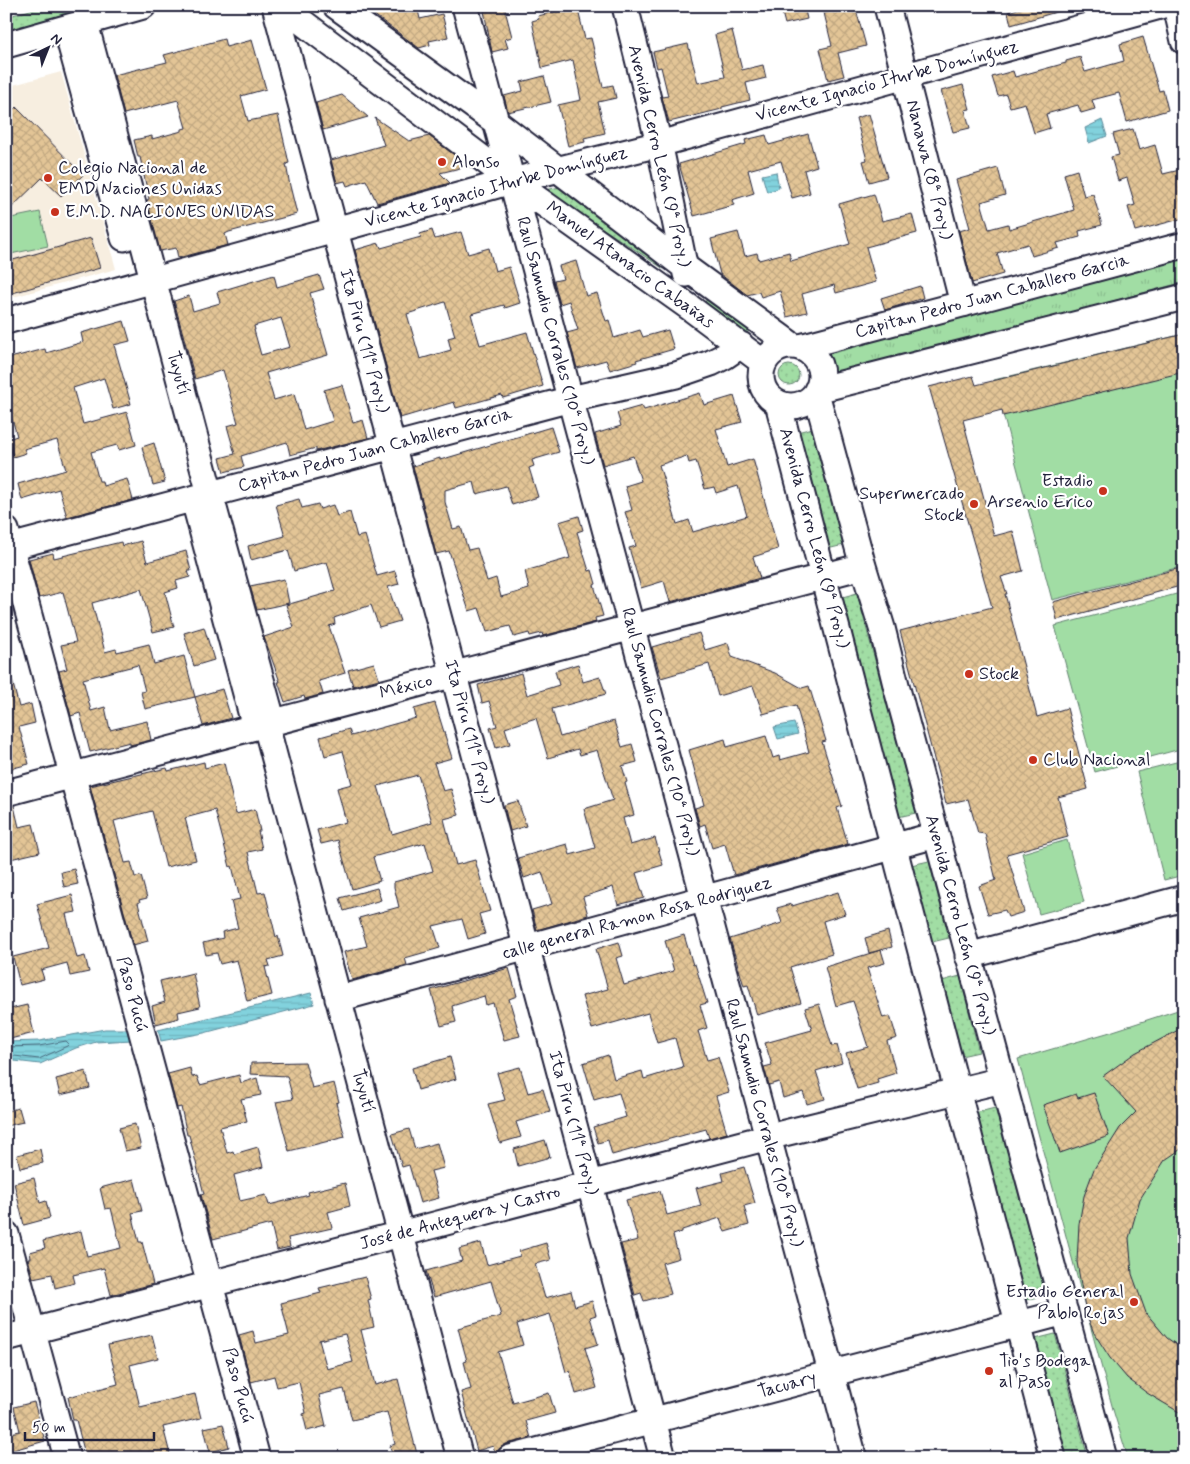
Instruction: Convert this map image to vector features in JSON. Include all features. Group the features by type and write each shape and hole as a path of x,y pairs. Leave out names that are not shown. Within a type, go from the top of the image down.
{"street":[{"path":"6,45 143,6"},
{"name":"Ita Piru (11ª Proy.)","path":"275,6 662,1458"},
{"name":"Manuel Atanacio Cabañas","path":"281,6 512,181 764,363"},
{"name":"Manuel Atanacio Cabañas","path":"336,6 496,122 685,267 797,346"},
{"name":"Raul Samudio Corrales (10ª Proy.)","path":"465,6 854,1458"},
{"name":"Avenida Cerro León (9ª Proy.)","path":"625,6 659,144 685,267 689,307"},
{"name":"Nanawa (8ª Proy.)","path":"887,6 963,304"},
{"name":"Vicente Ignacio Iturbe Domínguez","path":"6,322 512,181 659,144 1160,6"},
{"path":"1176,6 1184,41"},
{"name":"Tuyutí","path":"76,25 460,1458"},
{"name":"Capitan Pedro Juan Caballero Garcia","path":"797,346 1184,245"},
{"path":"816,391 1184,296"},
{"name":"Capitan Pedro Juan Caballero Garcia","path":"8,542 202,496 570,399 682,372 711,363 741,345"},
{"path":"784,346 797,346 812,354 820,366 821,380 811,398 799,405 792,406 778,403 770,397 762,385 761,375 764,363 769,355 784,346"},
{"name":"Avenida Cerro León (9ª Proy.)","path":"816,391 863,566 882,628 968,956 1104,1458"},
{"name":"Avenida Cerro León (9ª Proy.)","path":"778,403 1053,1458"},
{"name":"Paso Pucú","path":"8,542 258,1458"},
{"name":"México","path":"6,793 863,566"},
{"name":"calle general Ramon Rosa Rodriguez","path":"338,999 705,900 936,835"},
{"path":"968,956 1184,898"},
{"name":"José de Antequera y Castro","path":"6,1338 768,1137 1002,1080"},
{"path":"6,1234 67,1458"},
{"name":"Tacuary","path":"510,1458 1065,1312"}],"shaded area":[{"name":"Colegio Nacional de EMD Naciones Unidas","path":"61,72 116,269 6,299 6,87"}],"green space":[{"path":"44,6 92,6 6,31 6,17"},
{"path":"560,187 665,267 664,269 545,190"},
{"path":"40,212 48,246 6,255 6,219"},
{"path":"1184,258 1184,282 840,374 835,372 829,362 830,351"},
{"path":"712,297 751,326 749,331 744,335 705,305 706,300"},
{"name":"Estadio Arsenio Erico","path":"1184,334 1184,566 1052,600 994,380"},
{"path":"785,365 793,365 799,371 799,379 793,385 785,385 779,379 779,371"},
{"path":"813,428 844,545 827,549 797,432"},
{"path":"1184,592 1184,748 1095,772 1055,626"},
{"path":"857,593 916,813 898,817 839,598"},
{"path":"1184,760 1184,875 1164,880 1137,772"},
{"path":"1067,840 1084,902 1039,914 1022,853"},
{"path":"929,861 949,938 932,942 911,865"},
{"path":"960,976 979,1052 961,1056 942,981"},
{"name":"Estadio General Pablo Rojas","path":"1184,1008 1184,1458 1128,1458 1114,1413 1018,1059"},
{"path":"995,1108 1046,1295 1026,1300 975,1113"},
{"path":"1055,1334 1088,1458 1067,1458 1035,1339"}],"water":[{"path":"1102,120 1107,136 1089,143 1085,128"},
{"path":"776,172 779,188 767,192 762,175"},
{"path":"794,723 798,734 778,739 774,727"},
{"path":"311,993 314,1004 204,1033 161,1041 158,1030"},
{"path":"105,1029 129,1029 132,1040 96,1042 76,1048 40,1064 6,1060 6,1042 39,1041"}],"building":[{"path":"362,6 417,6 420,19 442,14 448,37 429,41 430,45 419,48"},
{"path":"504,6 512,37 505,39 508,48 492,52 484,11"},
{"path":"577,6 585,39 591,38 603,87 613,85 616,98 598,102 605,133 584,138 585,142 568,146 558,105 581,100 573,60 542,68 532,21 539,19 538,16"},
{"path":"792,6 804,6 807,19 785,24 781,9"},
{"path":"855,6 866,46 838,53 844,76 828,80 820,49 832,46 824,13"},
{"path":"1028,6 1062,6 1063,10 1011,25 1008,12"},
{"path":"732,30 742,70 763,65 766,78 746,83 750,100 669,122 662,97 668,96 661,67 657,68 653,52 688,44 698,83 725,77 715,35"},
{"path":"1143,37 1159,91 1163,90 1168,110 1127,122 1119,93 1092,100 1095,109 1081,113 1078,105 1046,114 1050,128 1034,133 1025,103 1010,107 1006,94 998,96 992,77 1013,71 1015,77 1066,63 1066,61 1080,57 1085,72 1124,61 1120,44"},
{"path":"224,39 226,47 252,40 266,89 241,96 248,121 278,115 289,163 286,164 297,214 229,232 225,234 228,245 178,258 176,248 160,251 147,200 149,199 140,157 138,157 134,140 152,136 152,139 182,131 182,129 186,128 178,100 124,114 114,75 167,62 164,55"},
{"path":"544,76 551,102 508,112 504,96 523,91 521,82"},
{"path":"963,85 970,109 965,110 970,128 953,132 941,91"},
{"path":"342,95 368,117 323,130 316,103"},
{"path":"16,107 83,175 61,196 42,178 6,213 6,117"},
{"path":"869,114 887,177 869,182 863,161 867,160 856,118"},
{"path":"375,118 409,141 429,136 461,160 460,168 440,173 450,183 377,203 366,180 347,186 345,181 337,183 331,160 384,145"},
{"path":"1133,129 1139,150 1155,145 1163,174 1184,169 1184,218 1135,231 1128,207 1135,205 1127,178 1118,181 1111,157 1119,155 1113,134"},
{"path":"808,134 817,166 804,170 810,193 792,198 781,161 748,170 754,193 732,200 734,205 694,216 679,164 746,144 745,140 766,135 769,145"},
{"path":"998,168 1005,195 981,202 989,229 1008,224 1009,229 1074,210 1064,174 1077,170 1084,196 1093,194 1102,225 1079,231 1080,237 1057,243 1059,248 1032,256 1028,244 997,253 1003,274 972,283 959,231 970,228 956,180"},
{"path":"874,194 882,221 912,214 917,233 866,247 876,282 836,293 834,285 802,294 807,312 787,317 780,291 761,297 759,292 747,295 720,274 711,239 738,232 745,256 757,253 759,260 789,252 791,261 850,244 839,204"},
{"path":"432,230 435,239 461,232 468,254 489,248 495,271 509,267 520,303 505,308 504,305 471,314 480,345 527,332 543,386 503,398 502,395 456,408 454,402 400,418 355,250 379,243 381,248 421,237 420,234","holes":["445,302 455,336 448,338 451,350 420,359 407,314"]},
{"path":"91,238 100,268 9,294 6,285 6,262"},
{"path":"576,261 586,296 597,293 606,321 609,320 614,338 640,330 643,337 668,330 674,349 610,370 606,360 577,368 567,333 578,330 569,301 560,304 554,281 563,279 559,266"},
{"path":"274,275 277,287 319,275 324,289 310,293 328,355 266,373 274,400 294,394 304,430 333,421 324,390 342,385 353,423 363,420 368,438 316,451 316,448 290,455 287,442 241,456 244,467 224,472 220,458 235,454 227,426 238,423 223,370 195,379 174,301 189,296 193,311 220,303 217,292","holes":["281,318 290,347 261,355 254,326"]},
{"path":"920,286 923,298 885,310 881,298"},
{"path":"124,321 130,341 114,345 131,404 113,409 104,378 73,388 83,424 127,412 136,445 119,450 117,445 91,452 99,481 102,481 103,486 127,479 133,500 67,517 59,489 22,500 18,484 66,470 57,440 24,449 26,453 13,457 8,439 17,436 6,398 6,359 45,349 46,353 83,342 81,333"},
{"path":"1184,334 1184,372 1003,416 1002,410 963,420 994,536 1013,531 1023,571 1001,577 1007,594 1005,594 1037,717 1067,708 1088,789 1058,797 1068,837 1007,854 1024,912 1008,917 1005,910 988,914 979,886 996,880 985,834 978,833 968,799 946,804 900,631 992,607 929,387 973,376 976,385"},
{"path":"700,393 704,405 734,396 742,422 716,429 727,467 753,459 778,549 753,557 760,578 670,602 664,581 641,588 629,548 636,546 625,512 632,510 625,486 641,481 633,456 603,465 595,434 621,426 617,413 642,406 644,410","holes":["687,456 689,463 696,461 705,489 714,487 716,493 738,486 747,516 693,532 689,520 677,524 659,465"]},
{"path":"551,427 559,452 532,460 534,466 529,468 538,497 512,505 506,486 477,494 474,482 445,490 445,502 453,529 461,527 468,550 477,548 487,581 496,578 501,597 529,589 525,571 570,558 559,522 579,516 583,530 577,532 589,571 592,570 596,584 594,585 603,616 595,618 596,622 543,636 542,633 530,636 529,633 514,637 510,626 487,632 479,608 469,611 449,551 436,554 413,466 440,458 440,460"},
{"path":"154,443 165,482 153,485 142,447"},
{"path":"299,499 302,508 318,504 320,509 333,505 337,516 350,512 357,537 365,535 377,576 395,571 399,584 388,587 400,621 379,627 371,605 334,618 335,624 329,626 345,673 319,681 323,694 305,699 304,696 285,702 264,637 294,627 286,605 335,591 327,562 294,571 288,550 251,560 248,546 285,536 276,505"},
{"path":"141,541 147,562 186,551 191,571 188,571 190,577 176,581 178,588 165,592 174,627 153,632 141,589 92,603 105,652 116,649 117,652 149,644 154,664 184,656 195,697 145,709 141,692 145,691 138,665 83,679 91,711 105,707 110,730 147,721 151,740 130,745 130,742 90,752 80,713 71,716 59,671 67,669 61,645 76,642 63,592 39,598 29,559 53,553 54,558 121,542 122,546"},
{"path":"1184,567 1184,585 1057,620 1053,602"},
{"path":"284,579 289,603 257,610 250,586"},
{"path":"204,627 214,660 194,666 184,633"},
{"path":"699,633 705,650 728,643 732,657 775,673 802,688 809,686 826,741 822,742 842,806 837,808 848,844 734,875 725,844 712,848 705,824 700,826 695,808 704,805 689,750 725,739 727,747 766,736 773,758 779,756 780,760 809,752 796,705 763,714 753,686 718,696 709,664 661,678 652,647"},
{"path":"374,663 379,679 353,686 348,670"},
{"path":"578,664 583,682 600,677 606,694 552,709 560,737 614,721 622,747 632,744 637,762 622,766 634,815 623,818 630,845 655,838 663,865 636,873 644,898 618,905 613,887 583,897 588,915 537,930 532,910 552,904 542,872 524,878 518,858 567,844 570,855 595,848 584,809 613,800 597,750 580,755 578,749 548,758 536,718 505,728 510,744 496,748 490,728 497,726 489,701 482,703 478,685 521,673 527,695 559,685 555,671"},
{"path":"11,676 19,707 31,704 35,723 19,727 29,764 6,770 6,677"},
{"path":"222,689 231,718 203,726 195,697"},
{"path":"435,703 452,758 434,763 443,791 451,789 459,815 444,819 456,865 475,860 490,911 479,914 485,934 468,939 462,919 433,926 440,948 405,958 407,965 352,980 344,952 367,946 359,918 399,907 394,882 433,871 425,843 419,844 373,857 380,881 352,889 338,840 321,844 317,830 346,822 337,788 352,784 343,751 325,756 320,737 349,729 351,736 416,718 414,709","holes":["418,775 432,822 392,834 378,786"]},
{"path":"204,762 205,768 224,763 236,814 255,809 262,849 248,852 258,893 265,892 276,937 278,936 283,956 268,960 270,966 265,967 272,995 247,1001 237,960 220,964 217,953 206,955 203,943 223,938 222,932 238,928 231,901 240,899 215,810 185,818 196,860 166,867 152,811 114,821 125,863 131,862 135,877 141,876 147,898 139,900 140,902 138,903 148,941 133,945 90,786 167,768 168,771"},
{"path":"518,801 526,826 510,831 504,805"},
{"path":"14,806 19,827 33,824 40,852 6,860 6,807"},
{"path":"74,869 78,884 64,887 61,872"},
{"path":"377,888 381,900 344,911 340,898"},
{"path":"838,892 845,914 823,921 832,954 790,967 801,1003 757,1015 748,985 744,986 730,939 782,923 777,908 791,904 792,906"},
{"path":"72,895 76,912 66,914 77,958 85,956 89,972 70,976 67,963 41,970 44,979 20,985 13,957 49,948 37,904"},
{"path":"888,931 892,947 869,953 865,938"},
{"path":"684,935 707,1003 700,1005 707,1028 698,1031 707,1060 718,1057 729,1092 716,1096 727,1133 709,1138 706,1129 612,1155 608,1140 598,1143 593,1127 626,1117 619,1093 594,1100 583,1063 608,1055 614,1079 642,1071 644,1079 683,1067 675,1038 657,1043 648,1013 592,1029 582,996 608,989 596,949 619,942 623,956 616,958 624,985 674,971 665,941"},
{"path":"881,950 885,963 867,968 883,1018 890,1016 897,1038 887,1041 896,1073 877,1079 878,1083 857,1089 846,1053 868,1047 853,1001 836,1006 825,967"},
{"path":"509,968 517,996 509,999 520,1036 504,1040 493,1003 486,1005 484,996 452,1006 456,1022 441,1026 431,990"},
{"path":"193,973 200,1007 178,1012 179,1018 156,1024 152,1006 165,1002 160,981"},
{"path":"819,1004 832,1046 837,1045 842,1063 816,1071 825,1099 807,1104 803,1092 783,1098 779,1082 769,1085 764,1067 772,1065 765,1043 812,1030 805,1008"},
{"path":"27,1005 34,1033 6,1040 6,1010"},
{"path":"1184,1027 1184,1147 1165,1160 1140,1199 1129,1238 1132,1274 1146,1313 1167,1338 1184,1350 1184,1415 1147,1393 1127,1378 1110,1358 1094,1333 1086,1313 1077,1262 1079,1224 1084,1196 1094,1169 1120,1128 1136,1112 1103,1076 1135,1053"},
{"path":"450,1057 456,1079 418,1090 412,1068"},
{"path":"305,1062 312,1088 334,1083 339,1102 336,1103 345,1137 289,1151 276,1102 293,1099 287,1076 250,1074 251,1063"},
{"path":"520,1067 528,1093 543,1089 550,1112 516,1122 521,1137 500,1143 488,1104 505,1100 497,1073"},
{"path":"190,1068 192,1077 197,1076 200,1085 239,1075 241,1083 257,1078 261,1095 241,1099 247,1121 220,1127 227,1153 233,1151 234,1154 258,1147 263,1167 234,1175 240,1201 266,1195 269,1205 309,1195 308,1192 345,1183 350,1206 328,1212 332,1228 288,1238 290,1247 277,1250 271,1224 213,1239 201,1195 204,1194 189,1135 187,1135 181,1107 177,1108 168,1074"},
{"path":"86,1071 90,1088 60,1095 56,1079"},
{"path":"1094,1093 1109,1136 1060,1153 1043,1105 1076,1094 1078,1098"},
{"path":"19,1108 23,1122 6,1126 6,1111"},
{"path":"135,1124 141,1148 125,1151 119,1128"},
{"path":"409,1129 415,1149 437,1143 444,1168 431,1171 439,1198 420,1203 409,1165 402,1167 392,1134"},
{"path":"545,1140 550,1157 518,1166 514,1149"},
{"path":"40,1149 43,1163 20,1168 17,1155"},
{"path":"744,1167 755,1203 744,1206 749,1225 725,1232 720,1218 682,1230 682,1232 673,1235 679,1258 662,1263 671,1294 644,1301 641,1293 635,1295 621,1244 638,1240 626,1200 660,1191 667,1215 701,1206 696,1188 724,1181 722,1173"},
{"path":"34,1178 40,1203 46,1201 50,1218 24,1225 14,1183"},
{"path":"134,1179 142,1211 132,1213 139,1242 142,1242 153,1284 111,1295 104,1268 73,1275 75,1283 55,1288 52,1274 33,1278 28,1258 31,1258 30,1252 45,1248 43,1241 81,1231 87,1256 121,1248 111,1208 105,1209 100,1188"},
{"path":"481,1243 487,1265 520,1256 519,1251 546,1243 551,1260 535,1264 545,1298 571,1291 575,1306 592,1301 596,1315 590,1317 598,1344 585,1348 597,1388 576,1394 570,1371 566,1372 550,1314 517,1324 523,1345 498,1352 513,1403 549,1393 555,1413 526,1421 531,1438 506,1444 500,1448 496,1455 493,1446 477,1451 461,1392 471,1389 464,1362 467,1361 458,1328 501,1316 491,1281 434,1297 426,1271 462,1261 459,1249"},
{"path":"365,1277 371,1299 368,1300 374,1327 361,1330 375,1385 398,1379 418,1458 393,1458 390,1446 395,1444 387,1412 352,1420 344,1389 319,1395 326,1426 307,1431 303,1414 306,1413 299,1382 277,1387 274,1376 251,1382 239,1335 253,1331 256,1343 289,1335 281,1303 321,1293 319,1288","holes":["345,1334 353,1362 327,1369 319,1340"]},
{"path":"152,1335 158,1358 130,1365 140,1407 195,1394 201,1418 163,1427 171,1458 86,1458 76,1420 73,1420 68,1397 118,1384 108,1345"},
{"path":"34,1402 45,1441 6,1452 6,1434 20,1431 14,1407"},
{"path":"223,1424 229,1447 210,1452 204,1428"}],"place":[{"name":"Alonso","path":"442,162"},
{"name":"Colegio Nacional de EMD Naciones Unidas","path":"48,178"},
{"name":"E.M.D. NACIONES UNIDAS","path":"55,212"},
{"name":"Estadio Arsenio Erico","path":"1103,491"},
{"name":"Supermercado Stock","path":"974,504"},
{"name":"Stock","path":"969,674"},
{"name":"Club Nacional","path":"1033,760"},
{"name":"Estadio General Pablo Rojas","path":"1134,1302"},
{"name":"Tio's Bodega al Paso","path":"989,1371"}]}
